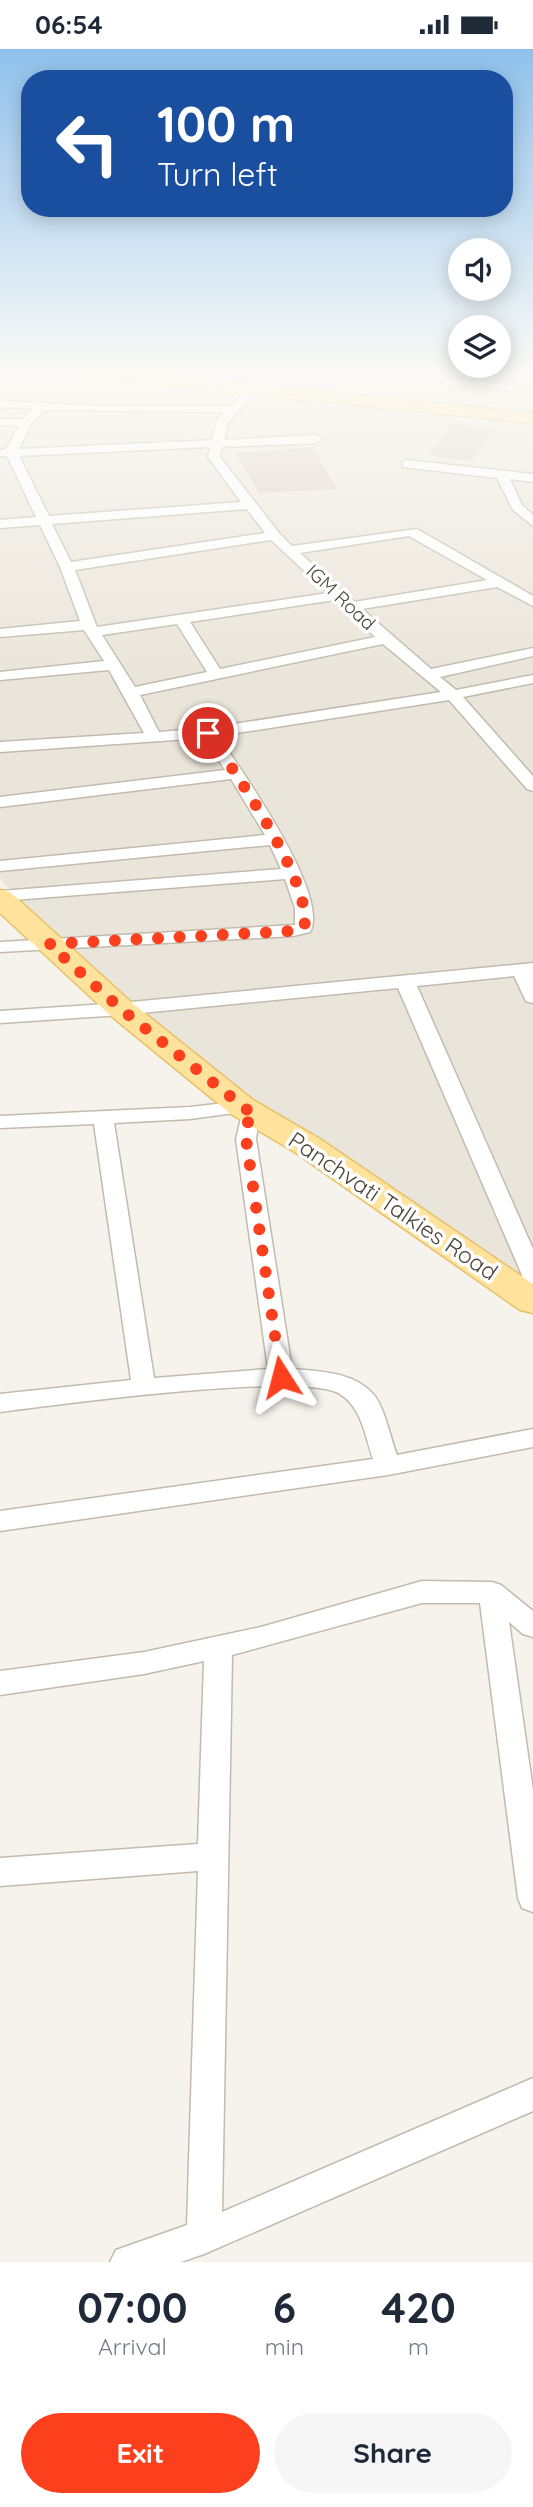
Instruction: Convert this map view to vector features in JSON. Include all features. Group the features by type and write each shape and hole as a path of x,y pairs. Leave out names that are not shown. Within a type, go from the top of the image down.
{"main road":[{"name":"Panchvati Talkies Road","path":"0,897 121,1009 249,1112 308,1146 531,1300"}],"street":[{"path":"19,475 67,567 91,628 111,664 131,692 155,738"},
{"name":"IGM Road","path":"227,475 274,536 386,639 453,695 533,786"},
{"path":"496,475 533,478"},
{"path":"502,476 517,507 533,521"},
{"path":"0,524 248,505"},
{"path":"291,550 417,533 533,602"},
{"path":"67,567 274,536"},
{"path":"352,607 500,582"},
{"path":"0,613 4,633 181,620 340,595"},
{"path":"181,620 216,674"},
{"path":"131,692 386,639"},
{"path":"431,674 533,652"},
{"path":"0,675 111,664"},
{"path":"0,747 208,733 453,695 533,679"},
{"path":"0,947 293,931 304,928 306,919 292,873 277,839 208,733"},
{"path":"0,802 236,774"},
{"path":"0,866 277,839"},
{"path":"0,897 292,873"},
{"path":"0,1017 121,1009 527,970 533,996"},
{"path":"405,981 533,1275 531,1300"},
{"path":"0,1122 249,1112 246,1139 281,1377"},
{"path":"103,1118 144,1387"},
{"path":"0,1403 144,1387 281,1377 314,1379 344,1385 365,1400 388,1465"},
{"path":"0,1521 388,1465 533,1438"},
{"path":"0,1683 144,1663 261,1638 422,1592 492,1593 533,1626"},
{"path":"492,1593 533,1898"},
{"path":"204,2237 218,1647"},
{"path":"0,1872 213,1856"},
{"path":"128,2262 204,2237 533,2094"}],"shaded area":[{"path":"0,475 533,475 533,1283 155,1035 0,879"}],"building":[{"path":"248,475 329,475 337,489 259,493"}],"route":[{"path":"208,733 277,839 292,873 306,919 304,928 293,931 49,944 121,1009 256,1117 248,1122 246,1139 281,1377"}]}
